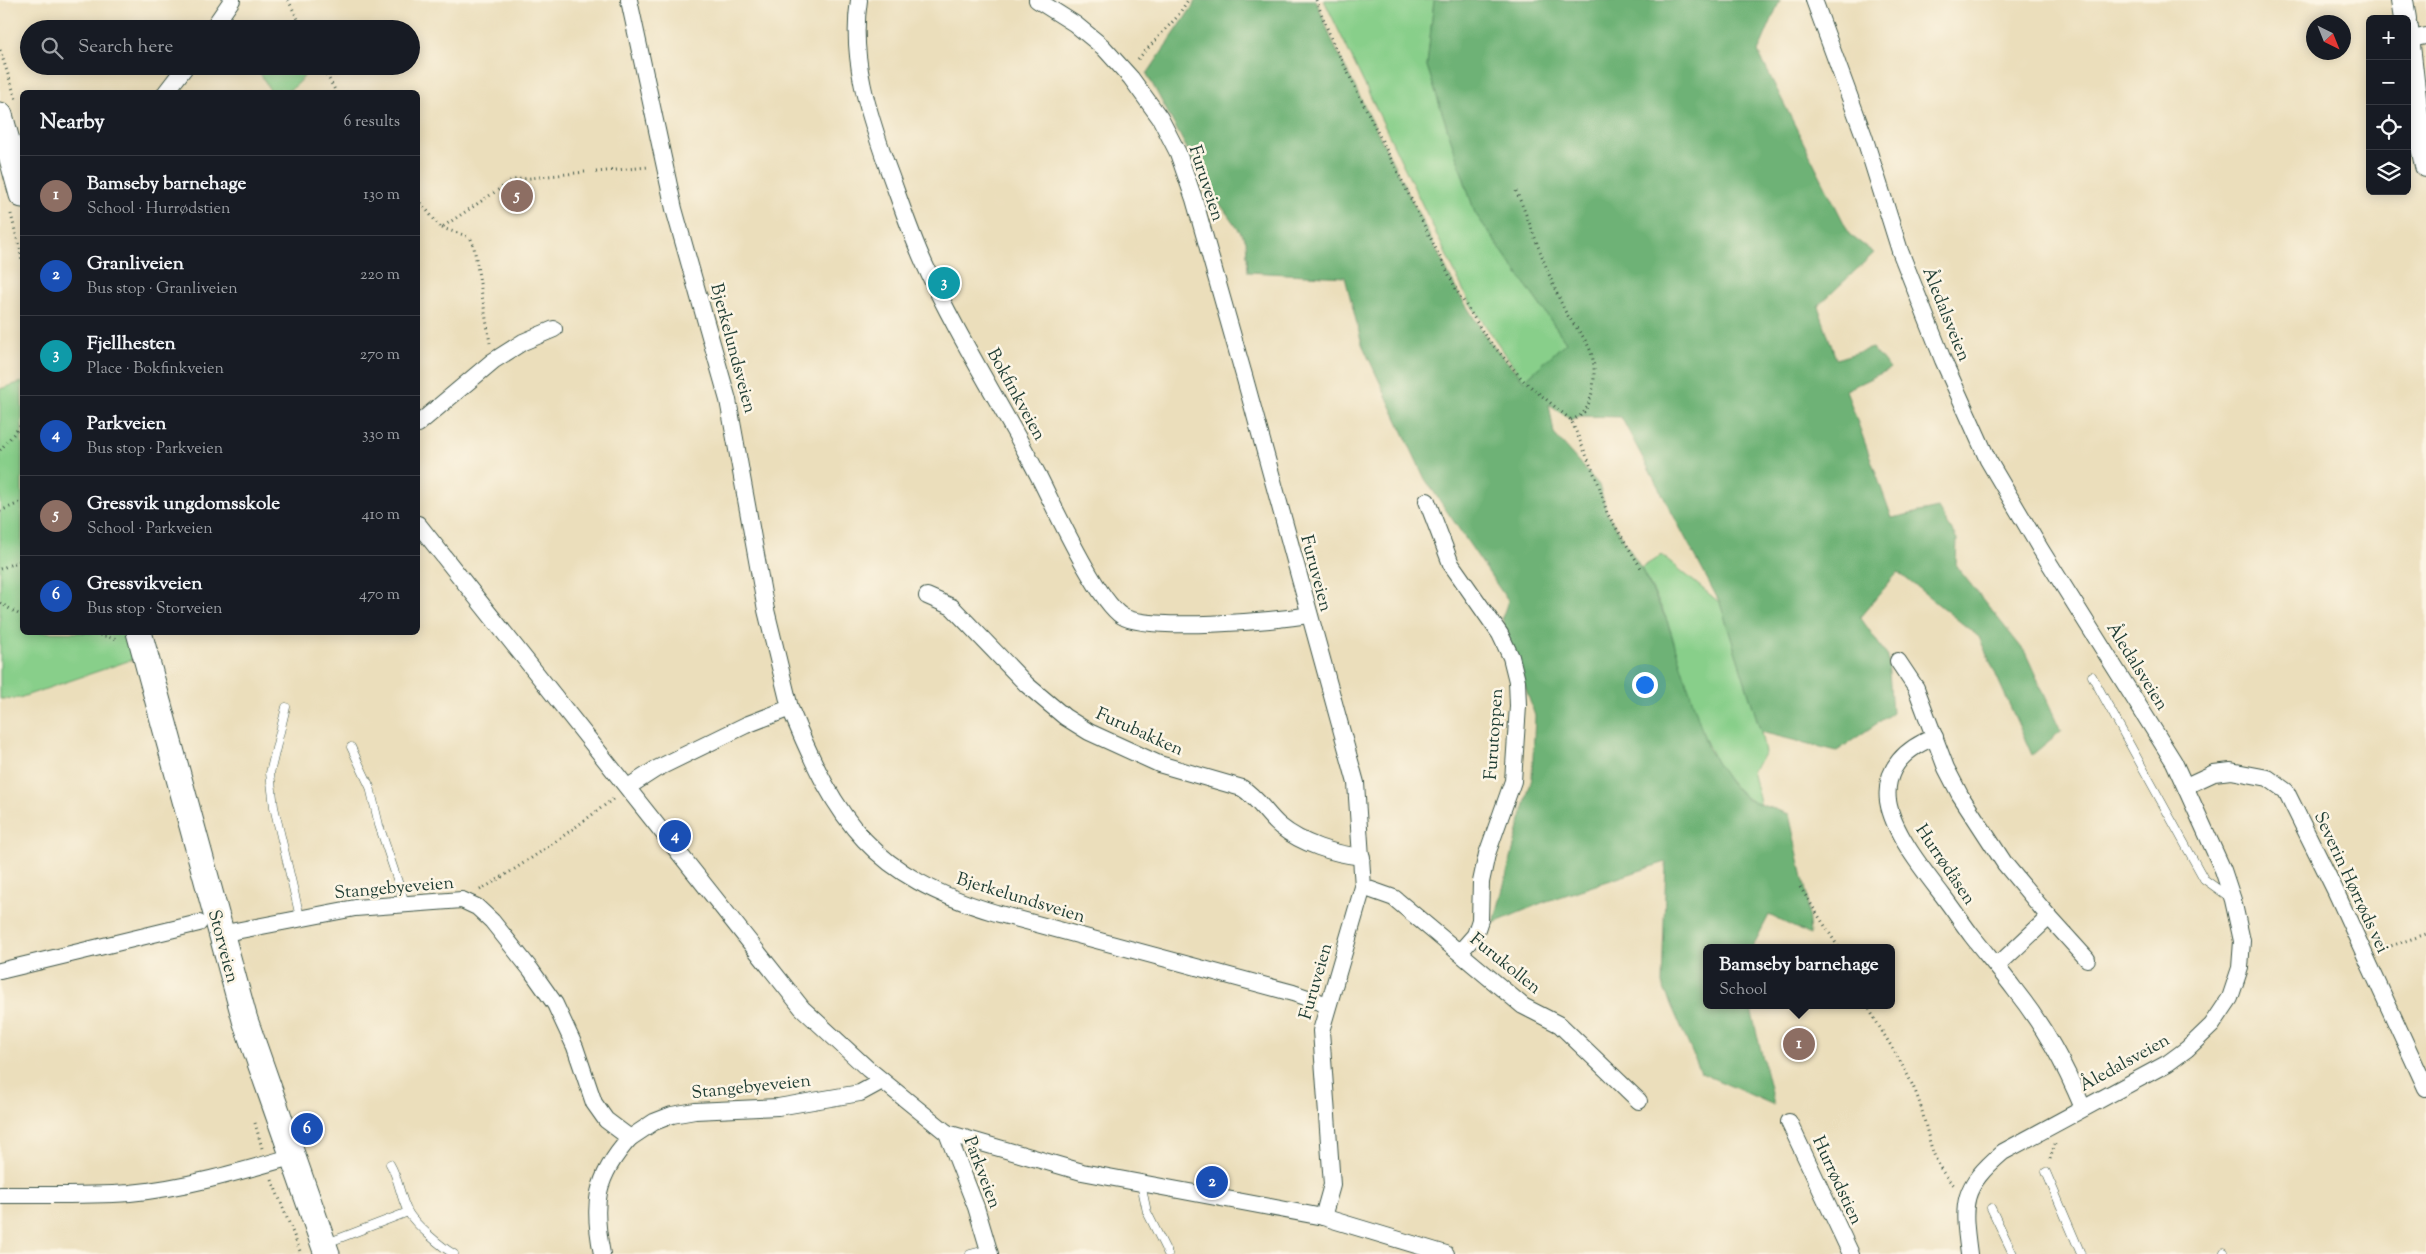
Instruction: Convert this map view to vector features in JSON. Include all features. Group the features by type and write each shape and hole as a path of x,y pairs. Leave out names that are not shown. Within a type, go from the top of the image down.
{"main road":[{"path":"2402,0 2412,31 2419,133 2426,166"},
{"path":"8,109 20,181"},
{"name":"Storveien","path":"129,636 210,928 325,1249"}],"street":[{"path":"218,20 232,0"},
{"name":"Bjerkelundsveien","path":"629,0 674,209 728,400 766,610 790,708 805,744 836,806 877,854 893,868 961,902 1328,1005"},
{"name":"Bokfinkveien","path":"859,0 856,54 863,93 884,157 924,263 957,328 1004,410 1085,566 1108,602 1123,617 1140,622 1160,624 1213,624 1284,620 1308,615"},
{"name":"Furuveien","path":"1037,0 1074,24 1103,48 1125,72 1160,118 1178,153 1194,199 1356,783 1363,887 1321,1031 1332,1185 1323,1217"},
{"name":"Åledalsveien","path":"1814,0 1864,136 1900,251 1943,360 1988,460 2041,550 2124,679 2186,786 2223,870 2233,900 2242,941 2240,968 2230,998 2212,1025 2188,1049 2168,1063 2003,1152 1986,1167 1966,1197"},
{"path":"168,90 179,75"},
{"path":"420,422 493,361 523,342 554,329"},
{"name":"Furutoppen","path":"1427,501 1451,564 1479,589 1510,657 1517,681 1518,706 1513,781 1487,854 1481,882 1480,920 1475,935 1460,952"},
{"name":"Parkveien","path":"420,527 802,1008 882,1081 946,1132 976,1206 989,1251"},
{"name":"Furubakken","path":"927,596 952,607 1027,685 1065,717 1089,732 1159,764 1242,788 1254,796 1281,826 1299,838 1331,852 1362,857"},
{"path":"1898,661 1916,688 1946,768 1960,795 2005,864 2049,918 2087,959"},
{"path":"628,787 656,769 746,725 790,708"},
{"name":"Hurrødåsen","path":"1935,737 1909,749 1897,762 1888,780 1888,802 1899,830 1920,864 2035,1017 2065,1065 2083,1108"},
{"name":"Severin Hørrøds vei","path":"2186,786 2214,774 2231,771 2268,778 2286,791 2304,822 2426,1088"},
{"name":"Furukollen","path":"1363,887 1394,898 1523,1006 1560,1025 1639,1101"},
{"name":"Stangebyeveien","path":"0,970 210,928 405,903 462,900 477,907 492,921 555,1004 575,1047 594,1103 606,1120 630,1138 654,1122 672,1115 695,1111 778,1107 860,1093 882,1081"},
{"path":"1997,966 2049,918"},
{"name":"Hurrødstien","path":"1789,1122 1851,1254"},
{"path":"946,1132 1082,1172 1323,1217 1446,1254"},
{"path":"602,1254 596,1209 600,1188 608,1168 630,1138"},
{"path":"0,1195 132,1193 198,1181 291,1157"},
{"path":"1966,1197 1964,1217 1970,1254"}],"lane":[{"path":"2092,676 2204,879 2233,900"},
{"path":"286,707 270,773 274,807 300,917"},
{"path":"351,747 370,787 379,826 405,903"},
{"path":"390,1164 396,1174 408,1212 454,1254"},
{"path":"2046,1172 2081,1254"},
{"path":"1141,1184 1147,1212 1168,1254"},
{"path":"1991,1208 2013,1254"},
{"path":"325,1249 408,1212"},
{"path":"970,1254 989,1251"}],"path":[{"path":"288,0 298,20"},
{"path":"1125,72 1177,17 1188,0"},
{"path":"1316,0 1333,42 1456,292 1471,316 1527,385 1571,420 1599,485 1607,513 1641,568"},
{"path":"0,50 8,109"},
{"path":"327,75 335,90"},
{"path":"596,172 664,165"},
{"path":"441,228 513,180 585,172"},
{"path":"1516,191 1537,238 1544,265 1572,323 1586,342 1593,359 1594,371 1591,393 1585,411 1571,420"},
{"path":"420,202 441,228 471,238 493,361"},
{"path":"0,450 20,426"},
{"path":"0,511 20,503"},
{"path":"0,569 20,561"},
{"path":"0,603 20,615"},
{"path":"462,900 518,868 567,835 628,787"},
{"path":"1800,888 1836,944"},
{"path":"2365,955 2426,934"},
{"path":"1869,1009 1916,1094 1936,1163 1944,1175 1966,1197"}],"green space":[{"path":"1197,0 1316,0 1333,43 1457,291 1486,337 1524,381 1566,342 1475,213 1427,66 1434,0 1780,0 1758,52 1850,235 1874,253 1818,306 1836,359 1872,348 1890,369 1846,390 1892,518 1938,508 1957,539 1956,566 2025,652 2061,731 2032,755 1979,637 1898,572 1860,617 1888,657 1892,713 1837,751 1761,732 1720,603 1621,417 1580,416 1571,420 1549,404 1554,434 1599,485 1607,513 1641,568 1667,621 1708,749 1730,783 1748,800 1789,814 1807,896 1810,935 1769,915 1754,944 1703,944 1703,1009 1751,1009 1774,1105 1701,1073 1662,984 1666,862 1544,902 1494,923 1532,777 1535,716 1502,618 1508,601 1425,479 1362,344 1345,277 1248,272 1246,240 1207,186 1147,74"},
{"path":"1324,0 1434,0 1427,66 1475,213 1566,342 1524,381 1469,302"},
{"path":"261,75 305,75 298,84 289,90 270,90"},
{"path":"20,383 20,635 128,635 134,659 19,698 0,699 0,389"},
{"path":"1662,555 1720,603 1761,732 1765,753 1752,771 1761,806 1741,793 1725,775 1711,752 1700,726 1690,699 1668,623 1641,568"}],"place":[{"name":"Gressvik ungdomsskole","path":"517,196"},
{"name":"Fjellhesten","path":"944,283"},
{"name":"Parkveien","path":"675,836"},
{"name":"Bamseby barnehage","path":"1799,1044"},
{"name":"Gressvikveien","path":"307,1129"},
{"name":"Granliveien","path":"1212,1182"}]}
